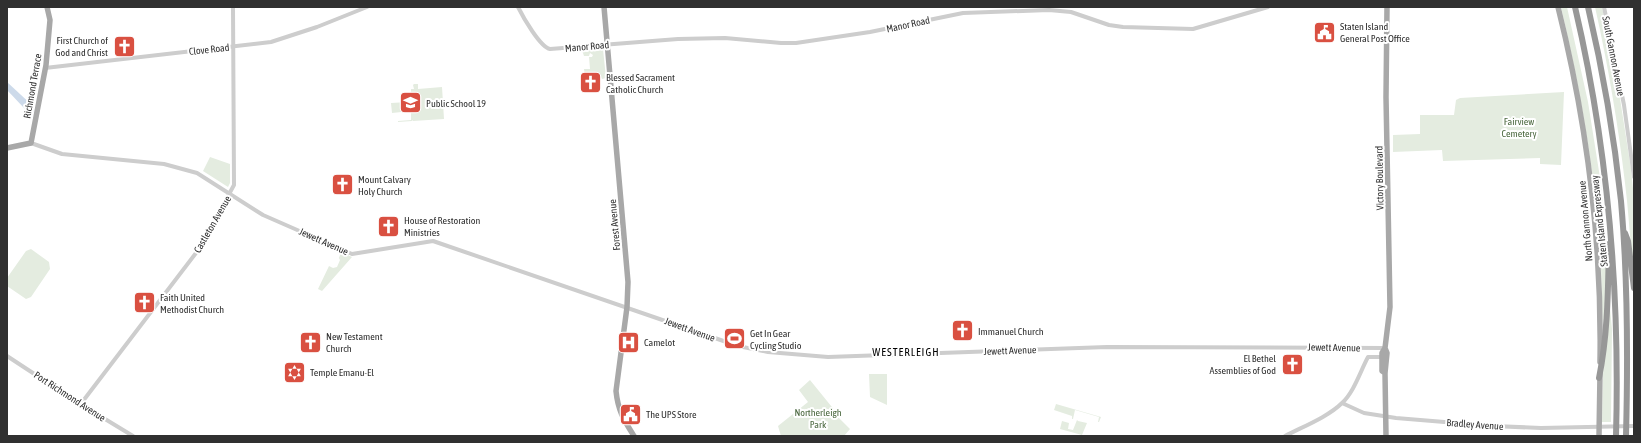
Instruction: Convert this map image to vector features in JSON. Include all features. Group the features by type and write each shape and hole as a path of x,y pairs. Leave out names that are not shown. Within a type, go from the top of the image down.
{"highway":[{"name":"Staten Island Expressway","path":"1575,7 1596,116 1609,217 1617,335 1616,436"},
{"path":"1588,7 1610,118 1618,177 1627,320 1626,436"},
{"path":"1600,378 1609,283 1609,217"},
{"path":"1622,225 1628,241 1634,288"}],"main road":[{"name":"Richmond Terrace","path":"31,144 45,68 50,20 47,7"},
{"name":"Forest Avenue","path":"604,7 628,282 627,307 616,391 617,403 621,416 634,436"},
{"name":"Victory Boulevard","path":"1385,373 1382,371 1382,353 1385,348 1390,307 1386,7"},
{"name":"North Gannon Avenue","path":"1558,7 1577,95 1590,178 1600,286 1599,436"},
{"path":"7,148 31,144"},
{"name":"Victory Boulevard","path":"1385,348 1387,353 1385,373 1386,436"}],"street":[{"name":"Castleton Avenue","path":"82,405 83,401 199,249 230,194 234,184 232,7"},
{"name":"Clove Road","path":"45,68 280,40 367,7"},
{"name":"Manor Road","path":"518,7 545,47 550,50 678,39 724,38 781,44 796,43 870,32 963,13 1049,10 1071,12 1109,25 1123,28 1193,29 1268,7"},
{"name":"South Gannon Avenue","path":"1604,7 1621,88 1634,177"},
{"name":"Jewett Avenue","path":"31,144 62,154 164,164 189,170 197,173 263,215 352,254 433,241 742,348 822,357 1101,347 1268,346 1385,348"},
{"name":"Port Richmond Avenue","path":"7,356 133,436"},
{"path":"1285,436 1327,414 1342,403 1355,383 1368,357 1382,357"},
{"name":"Bradley Avenue","path":"1342,403 1364,413 1493,426 1541,428 1634,426"}],"green space":[{"path":"1561,7 1567,7 1588,102 1601,184 1608,266 1603,328 1601,263 1592,170 1573,61"},
{"path":"1595,7 1602,7 1619,92 1631,169 1634,198 1634,274 1619,139"},
{"path":"603,49 606,78 602,79 600,75 585,76 584,69 590,69 589,57 592,57 593,55 590,53 589,56 584,56 582,50"},
{"path":"414,84 418,84 418,89 442,87 444,119 398,122 411,120 411,111 392,113 391,103 408,102 407,93 411,93 411,89 414,89"},
{"name":"Fairview Cemetery","path":"1564,92 1561,165 1540,164 1540,158 1443,161 1442,150 1393,152 1393,135 1420,134 1420,115 1454,115 1456,100 1460,98"},
{"path":"210,157 230,164 230,183 228,187 203,171"},
{"path":"31,249 49,262 50,269 31,297 26,299 7,286 7,278 26,251"},
{"path":"341,252 352,257 322,291 318,289 329,266 333,268 337,267"},
{"path":"1609,298 1612,329 1611,422 1602,422 1603,374"},
{"path":"869,374 887,374 887,405 870,397"},
{"name":"Northerleigh Park","path":"810,380 840,417 839,418 850,429 844,436 781,436 778,426 808,402 799,390"},
{"path":"1056,404 1101,417 1098,422 1099,417 1075,410 1072,419 1072,416 1054,410"},
{"path":"1077,420 1087,423 1082,435 1060,429 1062,421 1069,423 1068,429 1073,430"}],"water":[{"path":"7,82 34,107 33,113 24,108 7,90"}],"place":[{"name":"Staten Island General Post Office","path":"1324,32"},
{"name":"First Church of God and Christ","path":"124,46"},
{"name":"Blessed Sacrament Catholic Church","path":"590,83"},
{"name":"Public School 19","path":"410,103"},
{"name":"Mount Calvary Holy Church","path":"342,185"},
{"name":"House of Restoration Ministries","path":"388,226"},
{"name":"Faith United Methodist Church","path":"145,303"},
{"name":"Immanuel Church","path":"962,331"},
{"name":"Get In Gear Cycling Studio","path":"734,339"},
{"name":"New Testament Church","path":"311,342"},
{"name":"Camelot","path":"628,342"},
{"name":"El Bethel Assemblies of God","path":"1292,364"},
{"name":"Temple Emanu-El","path":"295,372"},
{"name":"The UPS Store","path":"631,414"}],"district":[{"name":"WESTERLEIGH","path":"906,352"}]}
